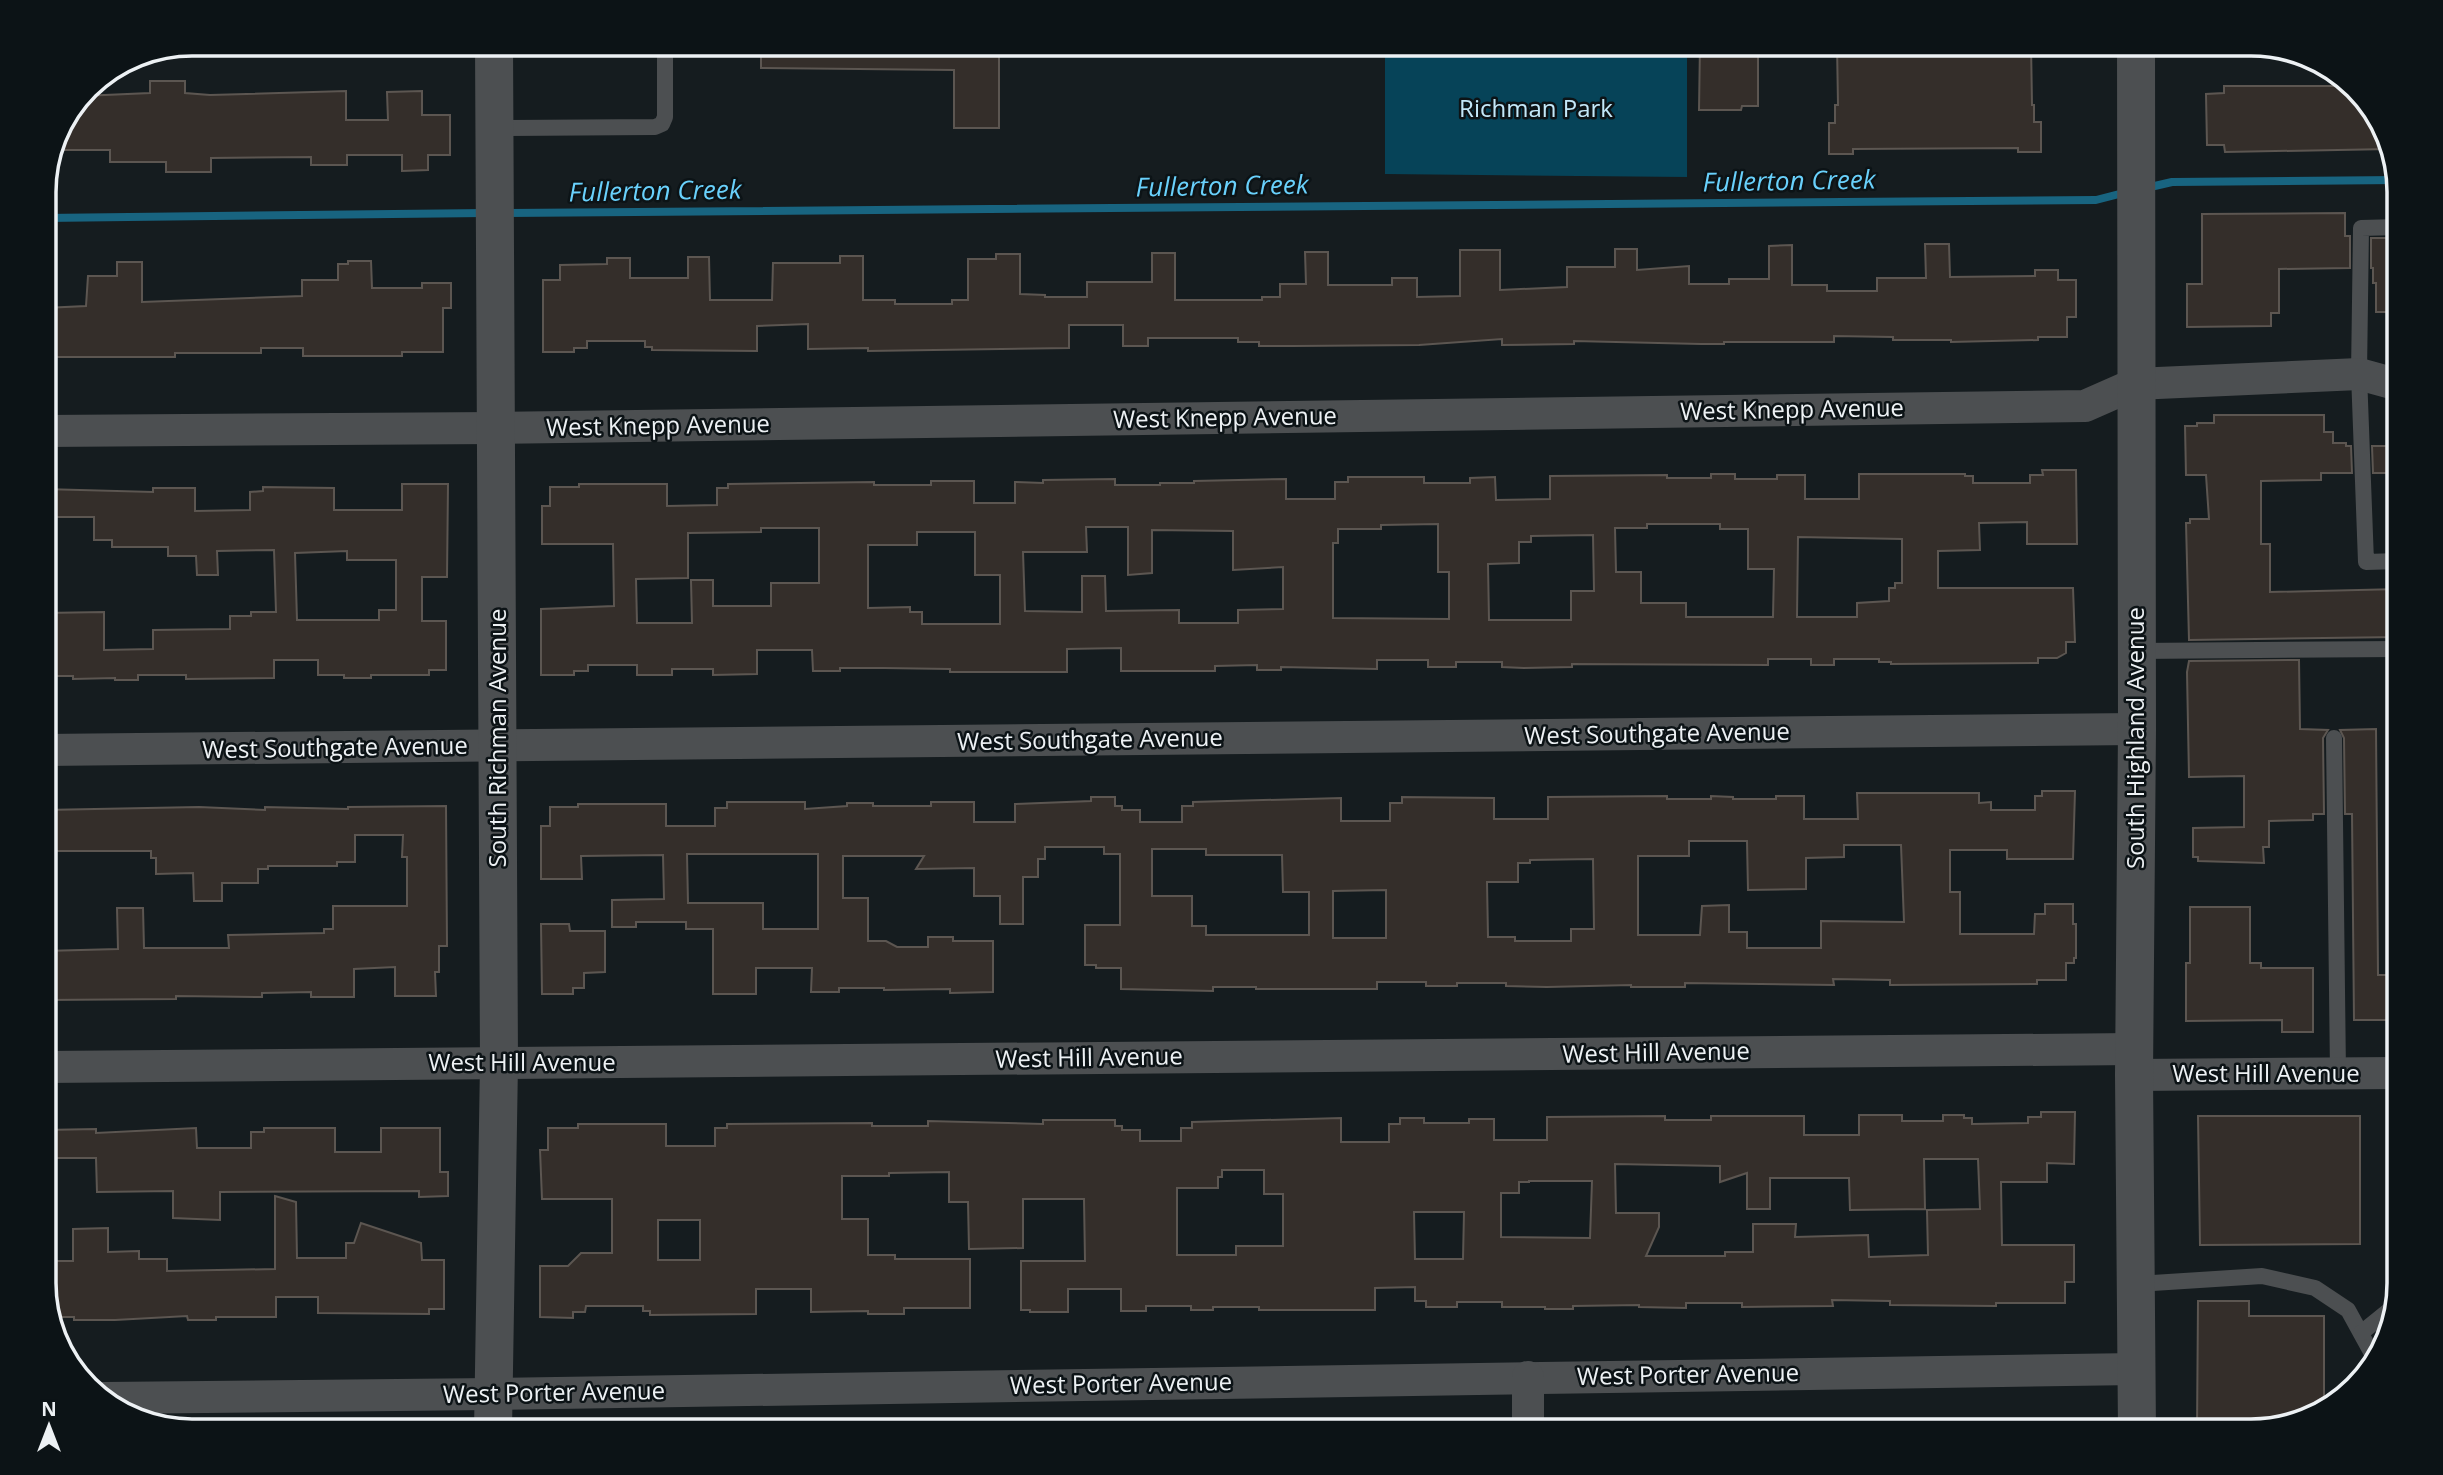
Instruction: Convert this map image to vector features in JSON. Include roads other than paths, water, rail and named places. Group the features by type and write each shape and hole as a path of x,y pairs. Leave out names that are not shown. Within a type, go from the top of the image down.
{"street":[{"name":"South Richman Avenue","path":"493,1413 499,1063 494,56"},
{"name":"South Highland Avenue","path":"2136,56 2137,729 2134,1062 2137,1419"},
{"name":"West Knepp Avenue","path":"56,431 497,428 2085,406 2135,384 2359,374 2387,382"},
{"name":"West Southgate Avenue","path":"56,750 2137,729"},
{"name":"West Hill Avenue","path":"56,1067 499,1063 2134,1062 2338,1073 2387,1073"},
{"name":"West Porter Avenue","path":"120,1399 493,1413 1528,1377 2137,1369"},
{"path":"1528,1377 1528,1419"}],"lane":[{"path":"495,128 655,127 662,124 665,117 665,56"},
{"path":"2387,227 2361,228 2359,374 2365,562 2387,561"},
{"path":"2136,651 2387,649"},
{"path":"2334,738 2338,1073"},
{"path":"2137,1284 2262,1276 2315,1288 2348,1310 2370,1350"},
{"path":"2361,1334 2382,1316"}],"waterway":[{"name":"Fullerton Creek","path":"2146,188 2172,182 2386,180"},
{"name":"Fullerton Creek","path":"506,213 2096,200 2127,192"},
{"name":"Fullerton Creek","path":"56,218 486,213"}],"park label":[{"name":"Richman Park","path":"1536,109"}]}
